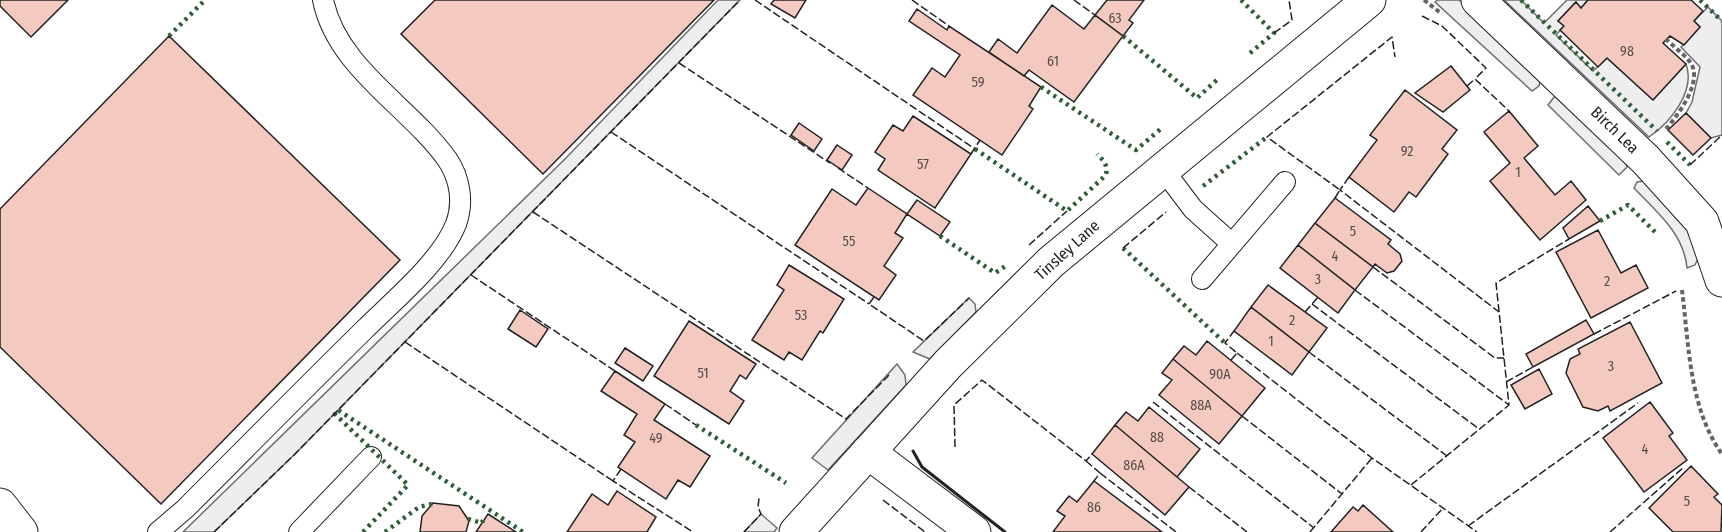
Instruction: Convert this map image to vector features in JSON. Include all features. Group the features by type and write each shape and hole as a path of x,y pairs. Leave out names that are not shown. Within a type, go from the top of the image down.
{"street":[{"name":"Tinsley Lane","path":"796,532 948,364 1051,262 1162,168 1369,0"},
{"name":"Birch Lea","path":"1478,0 1646,160 1702,222 1722,280"},
{"path":"868,452 974,532"},
{"path":"0,505 21,532"}],"lane":[{"path":"158,532 185,509 404,289 440,250 459,212 459,186 450,163 352,57 331,22 323,0"},
{"path":"1162,168 1193,209 1232,244"},
{"path":"1202,279 1285,182"},
{"path":"299,532 371,457"}],"path":[{"path":"1424,0 1450,21"},
{"path":"1646,160 1688,100 1694,70 1666,39"},
{"path":"1682,286 1695,390 1704,421 1722,454"}],"shaded area":[{"path":"718,0 740,0 295,454 214,532 183,532 565,159"},
{"path":"1459,0 1541,78 1539,86 1532,91 1435,2"},
{"path":"1504,0 1521,0 1544,23 1567,0 1588,0 1581,8 1575,3 1558,21 1564,26 1556,35 1593,71 1607,58 1653,100 1686,64 1687,85 1673,115 1649,137"},
{"path":"1708,7 1722,21 1722,135 1711,138 1686,113 1692,102 1700,67 1681,47 1700,27 1694,21"},
{"path":"1555,96 1563,99 1625,160 1627,167 1619,175 1548,105"},
{"path":"1644,181 1680,214 1701,252 1695,265 1687,268 1685,256 1675,234 1634,188 1637,182"},
{"path":"969,298 975,304 976,312 930,359 913,352"},
{"path":"897,364 905,375 906,385 828,470 812,458"},
{"path":"761,514 777,528 774,532 744,532"}],"building":[{"path":"0,0 68,0 31,37 0,6"},
{"path":"435,0 714,0 543,174 401,34"},
{"path":"774,0 806,0 795,18 771,4"},
{"path":"1107,0 1144,0 1129,20 1133,23 1123,36 1095,15"},
{"path":"1588,0 1691,0 1703,11 1694,21 1700,27 1684,45 1670,36 1663,43 1686,64 1653,100 1607,58 1598,67 1560,30 1564,26 1558,21 1576,2 1581,8"},
{"path":"1052,5 1084,29 1095,15 1123,36 1074,102 1029,70 1024,76 989,52 998,39 1017,53"},
{"path":"917,9 947,30 949,26 1041,87 1029,106 1033,109 1002,155 913,95 932,68 945,77 960,55 909,21"},
{"path":"169,36 400,260 161,504 0,347 0,209"},
{"path":"1451,66 1470,90 1443,112 1415,93"},
{"path":"1405,90 1457,130 1442,149 1448,154 1416,197 1409,192 1394,212 1349,177 1377,140 1370,135"},
{"path":"1509,111 1538,146 1524,158 1555,195 1571,181 1586,200 1540,240 1490,181 1510,163 1484,132"},
{"path":"1686,113 1711,138 1693,155 1668,130"},
{"path":"913,116 971,154 935,208 878,170 885,159 875,152 893,125 903,131"},
{"path":"799,123 822,139 814,151 791,135"},
{"path":"837,145 852,155 842,170 827,160"},
{"path":"868,188 907,214 895,233 903,238 884,266 896,275 879,300 795,245 832,189 856,205"},
{"path":"1335,198 1391,240 1388,244 1400,254 1402,261 1394,271 1387,273 1375,264 1373,267 1315,223"},
{"path":"917,200 950,222 940,236 907,214"},
{"path":"1588,206 1600,221 1569,239 1563,228"},
{"path":"1315,223 1373,267 1355,290 1298,245"},
{"path":"1598,230 1621,273 1636,265 1648,288 1591,318 1556,252"},
{"path":"1298,245 1355,290 1338,313 1280,268"},
{"path":"789,265 844,299 823,333 820,331 802,360 789,352 784,360 752,340 784,290 777,285"},
{"path":"1268,285 1327,328 1309,352 1251,307"},
{"path":"1251,307 1309,352 1292,375 1234,331"},
{"path":"520,310 548,329 536,347 508,329"},
{"path":"1586,320 1594,334 1533,367 1526,354"},
{"path":"689,321 756,364 746,379 740,375 730,391 744,401 729,424 654,376"},
{"path":"1630,322 1662,383 1610,411 1608,406 1598,411 1583,407 1566,373 1570,359 1580,354 1578,349"},
{"path":"1207,341 1265,388 1242,416 1173,359 1184,346 1196,355"},
{"path":"625,348 653,366 643,381 615,363"},
{"path":"1173,359 1242,416 1219,444 1159,395 1172,380 1162,373"},
{"path":"1539,369 1552,394 1525,409 1511,385"},
{"path":"615,371 665,404 654,420 710,456 690,487 678,480 666,499 618,467 635,442 624,435 637,414 601,391"},
{"path":"1650,402 1673,433 1669,436 1687,460 1644,492 1603,438"},
{"path":"1149,407 1200,449 1177,477 1115,425 1126,412 1138,421"},
{"path":"1115,425 1189,487 1165,515 1092,454"},
{"path":"1691,466 1718,494 1714,497 1722,505 1721,532 1673,532 1649,508"},
{"path":"1094,481 1162,532 1053,532 1065,516 1057,511 1069,496 1077,502"},
{"path":"617,491 656,517 647,532 567,532 592,494 608,505"},
{"path":"433,503 459,506 469,521 466,532 420,532 422,516"},
{"path":"1363,505 1393,532 1331,532 1353,507 1358,511"},
{"path":"488,514 516,532 476,532"}],"hedge":[{"path":"169,36 205,0"},
{"path":"1241,0 1274,33 1249,54"},
{"path":"1521,0 1657,131"},
{"path":"1700,0 1722,21"},
{"path":"1123,36 1197,98 1219,78"},
{"path":"1041,87 1136,150 1163,127"},
{"path":"1203,186 1267,137"},
{"path":"1667,142 1690,165"},
{"path":"975,149 1067,211 1106,175 1105,163 1097,154"},
{"path":"1600,221 1628,205 1655,232"},
{"path":"940,236 995,273 1007,265"},
{"path":"1123,248 1225,343"},
{"path":"363,532 408,485 335,414 338,410 523,532"},
{"path":"696,425 786,483"},
{"path":"385,532 419,507 436,503"},
{"path":"468,519 482,523 483,520"}],"fence":[{"path":"214,532 295,454 740,0"},
{"path":"755,0 975,149"},
{"path":"912,0 949,26"},
{"path":"1074,0 1095,15"},
{"path":"1274,33 1292,20 1289,0"},
{"path":"1422,16 1442,26 1486,68 1475,79 1509,111"},
{"path":"1335,198 1340,190 1267,137 1392,37 1395,57"},
{"path":"679,63 830,163"},
{"path":"1467,86 1475,79"},
{"path":"611,132 869,304"},
{"path":"1690,165 1722,135"},
{"path":"971,154 980,140"},
{"path":"838,168 868,188"},
{"path":"1349,177 1340,190 1499,312"},
{"path":"1029,245 1067,211"},
{"path":"533,212 846,419 889,375"},
{"path":"1123,248 1166,212"},
{"path":"1411,485 1509,405 1496,283 1569,239"},
{"path":"1373,267 1495,358 1504,358"},
{"path":"471,275 615,371"},
{"path":"1355,290 1509,405"},
{"path":"1594,334 1676,291"},
{"path":"874,297 869,304 924,341 969,298"},
{"path":"1305,312 1318,297"},
{"path":"1312,304 1479,429"},
{"path":"1231,360 1237,353 1225,343 1234,331"},
{"path":"405,342 613,481"},
{"path":"1309,352 1447,456"},
{"path":"1237,353 1372,458 1477,532"},
{"path":"1506,382 1533,367"},
{"path":"955,447 954,405 982,380 1086,461 1092,454"},
{"path":"1153,402 1314,528"},
{"path":"1468,526 1638,403"},
{"path":"665,404 696,425"},
{"path":"1242,416 1342,494"},
{"path":"1310,532 1372,458"},
{"path":"1086,461 1100,473 1094,481"},
{"path":"1610,532 1684,467"},
{"path":"621,469 613,481 693,532"},
{"path":"1100,473 1176,532"},
{"path":"1189,487 1247,532"},
{"path":"744,532 761,514 758,507 759,498"},
{"path":"883,500 925,532"},
{"path":"1421,532 1443,508"}],"wall":[{"path":"913,451 922,467 1005,532"}]}
